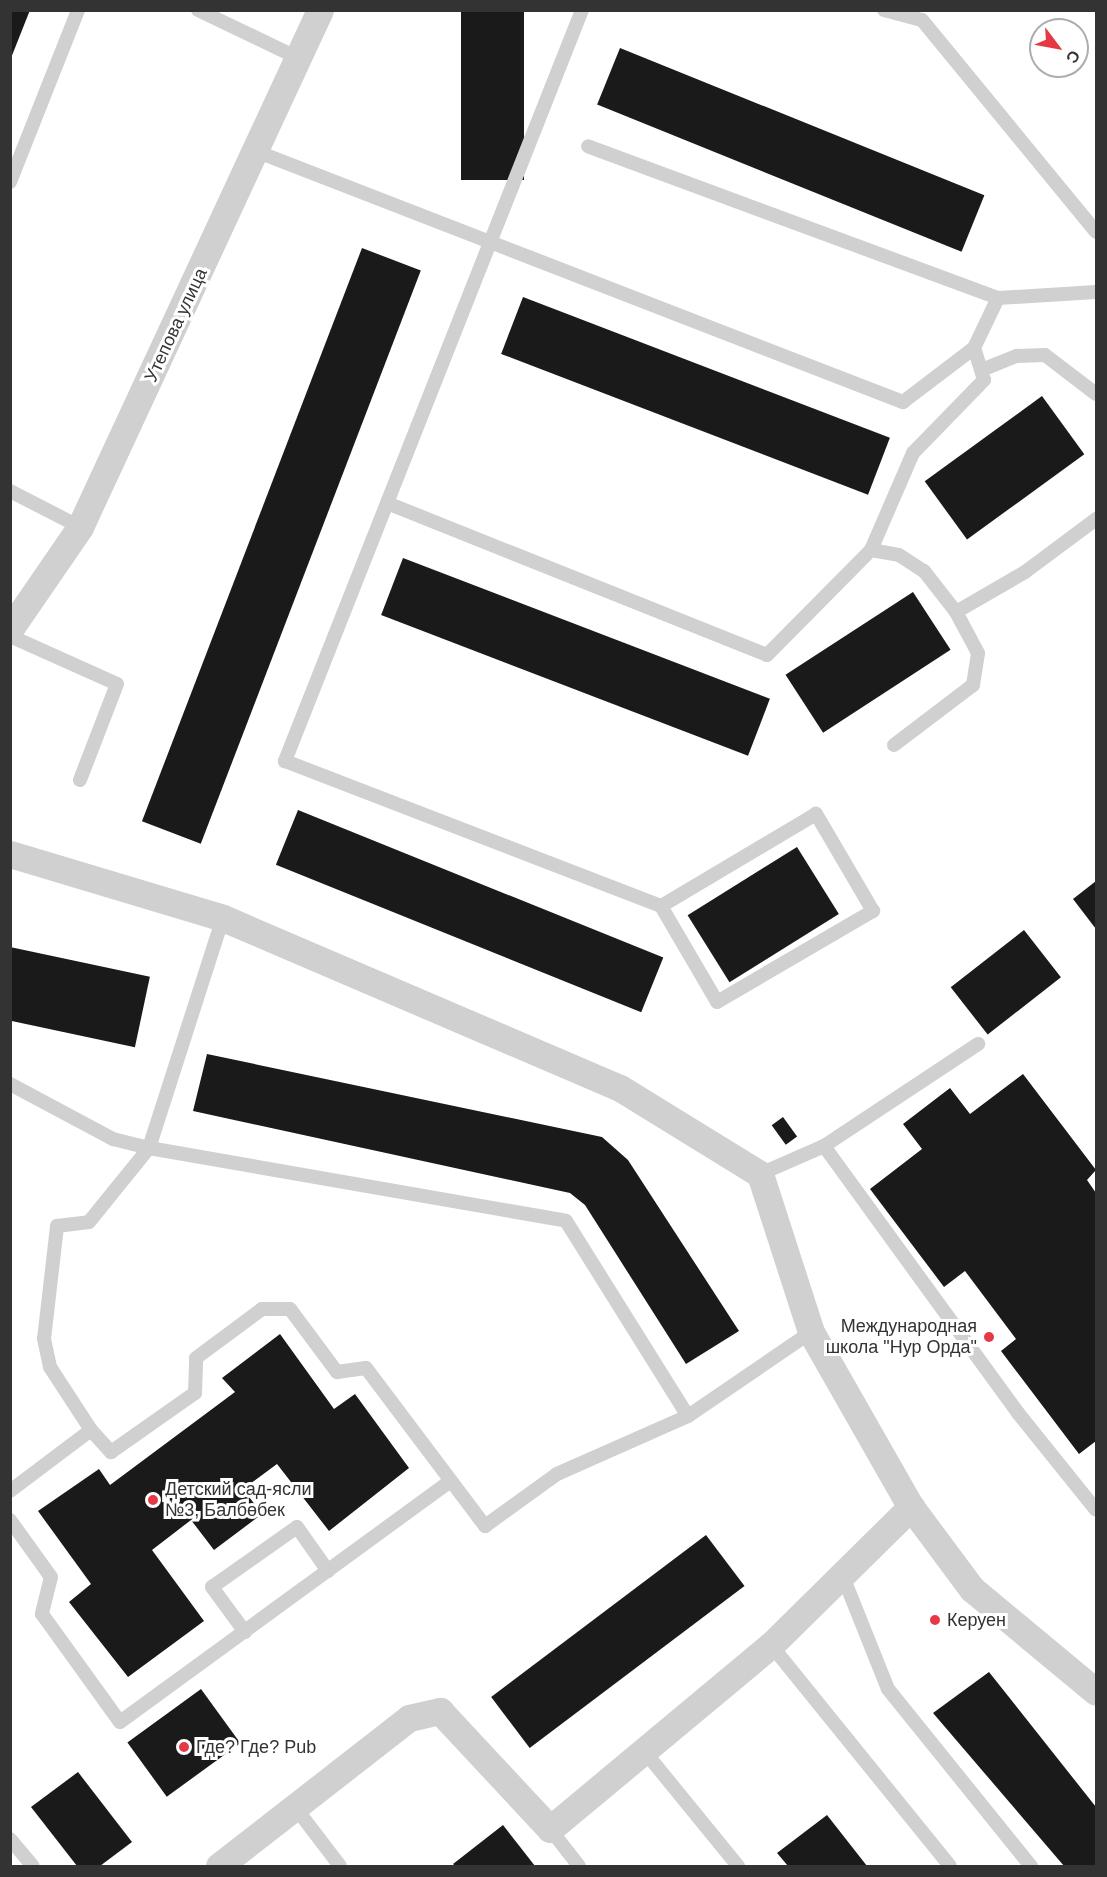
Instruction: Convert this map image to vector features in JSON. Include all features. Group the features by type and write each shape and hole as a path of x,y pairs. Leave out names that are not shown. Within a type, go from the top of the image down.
{"street":[{"name":"Утепова улица","path":"10,629 80,527 258,152 320,10"},
{"path":"10,854 223,918 620,1088 760,1174 811,1332 911,1507 972,1589 1096,1692"},
{"path":"219,1866 408,1718 440,1711 550,1829 771,1645 844,1579 911,1507"}],"lane":[{"path":"10,182 78,10"},
{"path":"198,10 298,58"},
{"path":"582,10 285,761 661,906 717,1002 873,911 816,814 661,906"},
{"path":"884,10 922,20 1096,232"},
{"path":"588,146 998,298 1096,292"},
{"path":"258,152 903,402 974,348 998,298"},
{"path":"974,348 984,369"},
{"path":"387,503 767,656 871,550 913,453 974,393 984,369 1017,356 1045,355 1096,394"},
{"path":"10,491 80,527"},
{"path":"956,612 1025,572 1096,519"},
{"path":"871,550 899,555 924,571 956,612 978,653 973,685 894,745"},
{"path":"10,636 117,684 80,780"},
{"path":"223,918 149,1148 89,1222 57,1226 44,1339 50,1367 92,1430 111,1452 195,1393 195,1358 262,1309 290,1309 337,1372 366,1368 485,1526 557,1474 688,1416 811,1332"},
{"path":"760,1174 824,1146 978,1044"},
{"path":"10,1084 113,1138 149,1148 566,1221 688,1416"},
{"path":"824,1146 1018,1413 1096,1510"},
{"path":"10,1491 92,1430"},
{"path":"10,1520 51,1577 42,1614 120,1722 451,1481"},
{"path":"245,1632 212,1587 297,1527 328,1571"},
{"path":"844,1579 888,1689 1031,1866"},
{"path":"771,1645 950,1866"},
{"path":"645,1752 738,1866"},
{"path":"295,1807 340,1866"},
{"path":"550,1829 579,1866"},
{"path":"10,1839 33,1866"}],"building":[{"path":"10,10 30,10 11,58 10,58"},
{"path":"461,10 524,10 524,180 461,180"},
{"path":"620,48 984,195 962,252 597,105"},
{"path":"362,248 421,271 201,844 142,821"},
{"path":"523,297 890,438 868,495 501,354"},
{"path":"1042,396 1084,454 967,539 925,481"},
{"path":"403,558 770,699 748,756 381,615"},
{"path":"913,592 951,650 823,733 786,675"},
{"path":"298,810 663,958 641,1012 276,865"},
{"path":"797,847 839,914 729,982 688,915"},
{"path":"1096,881 1096,929 1073,899"},
{"path":"1024,930 1061,977 988,1035 951,987"},
{"path":"10,947 150,977 135,1047 10,1021"},
{"path":"207,1054 602,1137 628,1160 739,1331 686,1364 585,1205 570,1193 193,1111"},
{"path":"1023,1074 1096,1170 1087,1180 1096,1193 1096,1441 1079,1454 1001,1351 1016,1339 965,1271 944,1287 870,1189 922,1149 903,1124 950,1088 970,1114"},
{"path":"783,1117 797,1136 786,1145 772,1125"},
{"name":"Детский сад-ясли №3, Балбөбек","path":"280,1334 334,1409 355,1394 409,1468 329,1531 277,1464 243,1489 262,1514 214,1550 191,1520 152,1550 204,1621 128,1677 69,1602 91,1584 38,1511 99,1469 110,1485 235,1392 222,1378"},
{"path":"706,1535 745,1586 530,1748 491,1697"},
{"path":"989,1672 1096,1807 1096,1866 1064,1866 933,1713"},
{"path":"201,1689 240,1743 167,1797 127,1742"},
{"path":"78,1772 132,1842 100,1866 77,1866 31,1807"},
{"path":"827,1815 867,1866 788,1866 777,1853"},
{"path":"503,1825 535,1866 455,1866 453,1864"}],"place":[{"name":"Международная школа \"Нур Орда\"","path":"989,1337"},
{"name":"Детский сад-ясли №3, Балбөбек","path":"153,1500"},
{"name":"Керуен","path":"935,1620"},
{"name":"Где? Где? Pub","path":"184,1747"}]}
